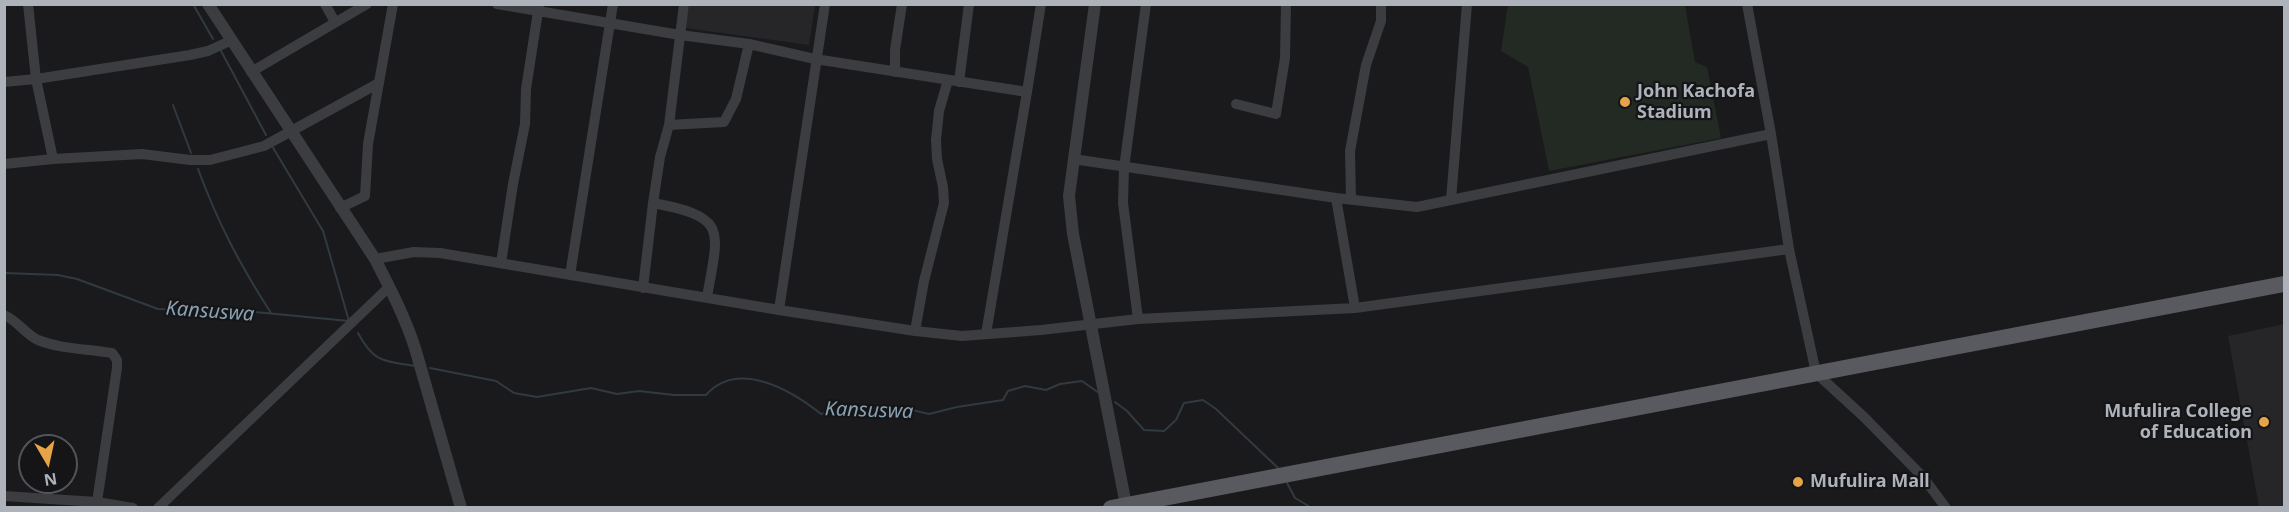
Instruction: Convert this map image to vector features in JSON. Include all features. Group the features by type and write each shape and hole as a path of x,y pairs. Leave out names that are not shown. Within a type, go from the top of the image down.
{"main road":[{"path":"1118,506 2284,284"}],"street":[{"path":"28,4 36,79 53,159"},
{"path":"208,4 230,41 375,259 412,340 461,507"},
{"path":"325,4 335,22"},
{"path":"251,72 367,4"},
{"path":"340,208 365,196 368,144 393,4"},
{"path":"497,4 539,8 610,23 749,44 815,59 1027,92"},
{"path":"570,274 613,4"},
{"path":"643,288 660,157 669,125 684,4"},
{"path":"780,309 805,145 815,59 825,4"},
{"path":"895,72 896,42 902,4"},
{"path":"915,331 924,280 944,203 944,187 937,159 939,111 954,81 969,4"},
{"path":"986,334 1041,4"},
{"path":"1095,4 1069,196 1070,214 1091,325 1118,506"},
{"path":"1138,319 1123,210 1124,168 1146,4"},
{"path":"1236,104 1276,114 1286,58 1286,4"},
{"path":"1351,199 1350,151 1366,65 1381,21 1382,4"},
{"path":"1451,200 1467,4"},
{"path":"1748,4 1772,134 1789,249 1816,373 1864,417 1923,477 1946,507"},
{"path":"501,263 525,124 526,89 539,8"},
{"path":"4,82 190,55 208,51 230,41"},
{"path":"669,125 724,122 736,99 749,44"},
{"path":"4,164 142,154 210,160 264,146 379,83"},
{"path":"1073,159 1336,198 1418,207 1772,134"},
{"path":"1336,198 1355,308"},
{"path":"653,202 683,208 701,215 711,224 716,244 708,297"},
{"path":"375,259 426,252 952,336 1138,319 1355,308 1789,249"},
{"path":"158,507 389,287"},
{"path":"4,315 38,340 112,352 117,360 98,505"},
{"path":"4,496 133,507"}],"shaded area":[{"name":"John Kachofa Stadium","path":"1508,4 1685,5 1695,62 1707,67 1721,138 1549,171 1528,67 1501,51"},
{"path":"689,5 815,5 809,45 685,28"},
{"name":"Mufulira College of Education","path":"2284,324 2284,507 2259,507 2228,336"}],"waterway":[{"path":"193,4 213,39"},
{"path":"220,49 266,135"},
{"path":"173,105 191,153"},
{"name":"Kansuswa","path":"4,273 58,275 77,279 158,309 255,312 349,321 323,231 272,146"},
{"path":"198,169 230,243 271,313"},
{"name":"Kansuswa","path":"358,333 369,350 381,359 415,366"},
{"name":"Kansuswa","path":"430,368 496,381 514,393 537,397 591,388 617,394 639,391 674,395 706,395 719,384 733,379 749,379 780,388 821,414 844,408 908,409 929,414 1003,400 1008,391 1025,386 1046,390 1060,384 1082,381 1099,393"},
{"name":"Kansuswa","path":"1115,402 1127,411 1144,430 1164,431 1176,420 1184,403 1203,400 1216,409 1278,468"},
{"name":"Kansuswa","path":"1286,481 1295,498 1312,508"}],"place":[{"name":"John Kachofa Stadium","path":"1625,102"},
{"name":"Mufulira College of Education","path":"2264,422"},
{"name":"Mufulira Mall","path":"1798,482"}]}
